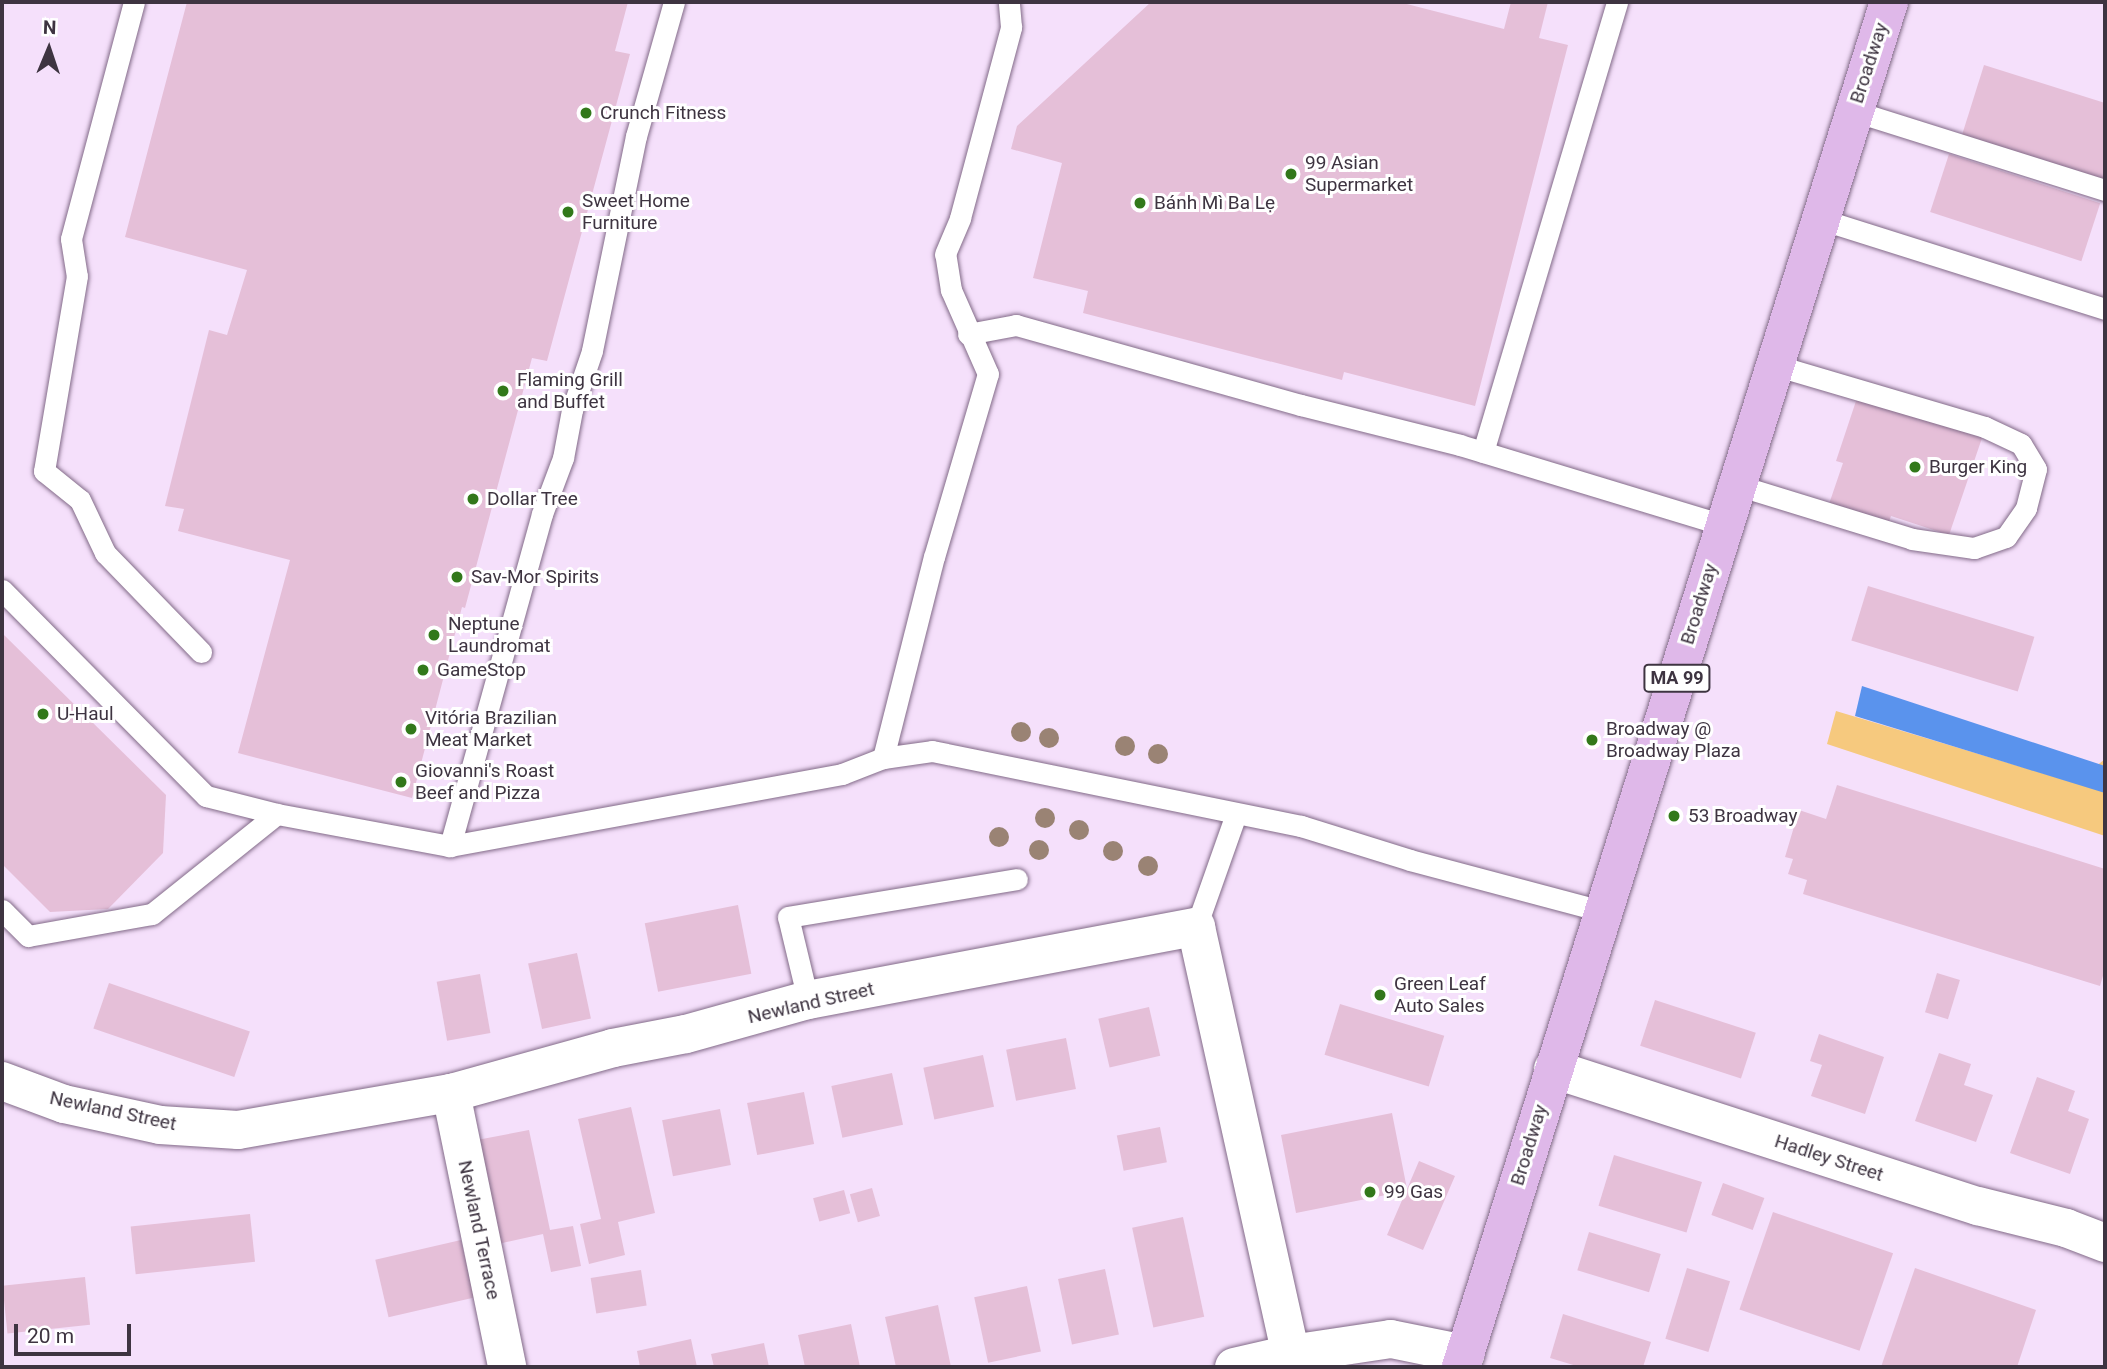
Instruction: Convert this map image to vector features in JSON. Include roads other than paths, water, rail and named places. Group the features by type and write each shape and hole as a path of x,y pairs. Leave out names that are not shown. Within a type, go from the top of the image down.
{"main road":[{"name":"Broadway","path":"1463,1361 1889,2"}],"street":[{"name":"Newland Street","path":"2,1081 64,1104 148,1122 239,1130 451,1093 613,1048 687,1034 808,1000 1196,927"},
{"path":"1196,927 1291,1354"},
{"name":"Hadley Street","path":"1553,1069 1978,1206 2066,1228 2105,1243"},
{"name":"Newland Terrace","path":"451,1093 507,1367"},
{"path":"1234,1367 1291,1354 1391,1339 1463,1361"}],"lane":[{"path":"134,2 71,239 77,276 44,471 80,500 105,553 201,652"},
{"path":"450,846 542,514 563,458 572,410 592,351 636,136 674,2"},
{"path":"883,758 931,570 988,374 968,334 951,290 945,254 960,218 1011,27 1009,2"},
{"path":"1483,452 1617,2"},
{"path":"1854,111 2105,190"},
{"path":"1820,219 2105,309"},
{"path":"968,334 1016,326 1483,452 1723,525"},
{"path":"1737,485 1912,539 1974,548 2006,537 2026,508 2035,469 2021,444 1985,427 1775,365"},
{"path":"2,590 206,796 277,814 450,846 842,774 883,758 932,751 1082,783 1181,799 1236,814 1301,826 1410,860 1602,911"},
{"path":"2,910 28,936 152,914 277,814"},
{"path":"1196,927 1236,814"},
{"path":"808,1000 788,917 1017,879"}],"water":[{"path":"1862,686 2105,766 2105,793 1855,716"}],"place":[{"name":"Crunch Fitness","path":"586,113"},
{"name":"99 Asian Supermarket","path":"1291,174"},
{"name":"Bánh Mì Ba Lẹ","path":"1140,203"},
{"name":"Sweet Home Furniture","path":"568,212"},
{"name":"Flaming Grill and Buffet","path":"503,391"},
{"name":"Burger King","path":"1915,467"},
{"name":"Dollar Tree","path":"473,499"},
{"name":"Sav-Mor Spirits","path":"457,577"},
{"name":"Neptune Laundromat","path":"434,635"},
{"name":"GameStop","path":"423,670"},
{"name":"U-Haul","path":"43,714"},
{"name":"Vitória Brazilian Meat Market","path":"411,729"},
{"name":"Broadway @ Broadway Plaza","path":"1592,740"},
{"name":"Giovanni's Roast Beef and Pizza","path":"401,782"},
{"name":"53 Broadway","path":"1674,816"},
{"name":"Green Leaf Auto Sales","path":"1380,995"},
{"name":"99 Gas","path":"1370,1192"}]}
